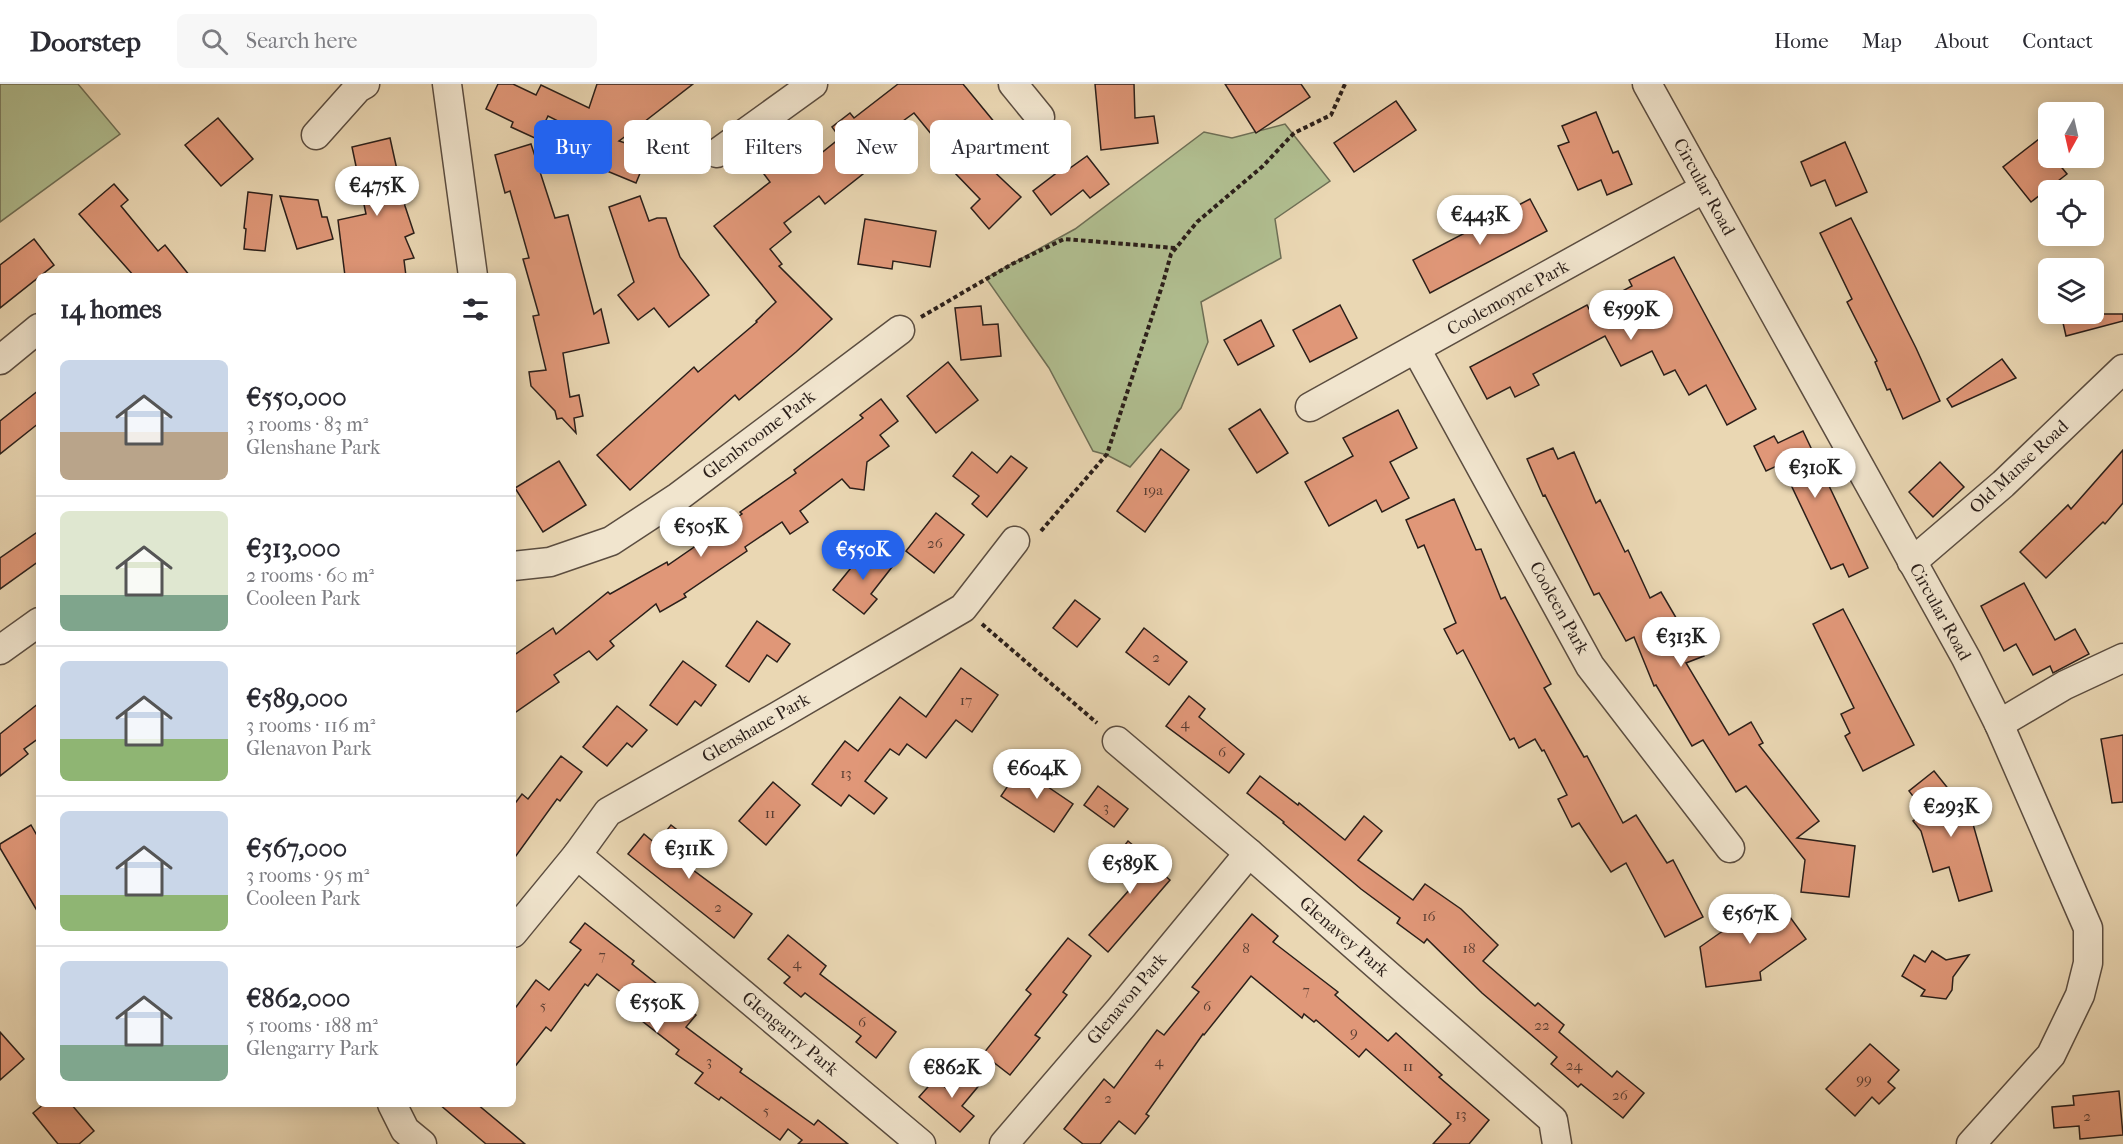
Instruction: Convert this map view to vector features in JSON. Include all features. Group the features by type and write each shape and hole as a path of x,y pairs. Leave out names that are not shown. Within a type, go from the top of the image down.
{"street":[{"path":"316,135 358,88 365,84"},
{"path":"447,84 473,273"},
{"path":"717,153 813,84"},
{"path":"1013,84 1040,117"},
{"name":"Circular Road","path":"1647,84 1966,658 1999,724 2088,928 2088,963 2080,995 2051,1055 1971,1144"},
{"name":"Coolemoyne Park","path":"1310,407 1705,188"},
{"path":"0,360 36,330"},
{"name":"Glenbroome Park","path":"516,566 550,562 611,541 678,497 900,330"},
{"name":"Cooleen Park","path":"1416,349 1590,666 1730,848"},
{"name":"Old Manse Road","path":"1912,562 2003,484 2123,369"},
{"name":"Glenshane Park","path":"516,929 577,855 608,812 963,608 1016,541"},
{"path":"0,650 36,624"},
{"path":"1999,724 2065,685 2123,658"},
{"name":"Glenavey Park","path":"1117,741 1249,853 1553,1120 1558,1143"},
{"name":"Glenavon Park","path":"1004,1144 1249,853"},
{"name":"Glengarry Park","path":"577,855 921,1144"},
{"path":"393,1107 405,1130 422,1144"}],"path":[{"path":"1016,541 1029,545 1107,454 1171,254 1197,222 1263,166 1294,133 1331,115 1345,84"},
{"path":"900,330 986,278 1064,239 1176,248"},
{"path":"963,608 1117,741"}],"green space":[{"path":"0,84 78,84 120,134 0,222"},
{"path":"1285,124 1330,181 1275,219 1281,258 1201,302 1208,342 1181,408 1130,467 1107,455 1093,451 1049,368 986,278 1075,229 1204,132 1232,138"}],"building":[{"path":"498,84 513,84 536,95 541,85 589,108 597,84 693,84 647,120 624,120 624,137 619,141 624,143 624,174 640,174 636,183 612,173 612,120 556,120 548,116 546,120 534,120 534,138 511,127 513,122 486,109"},
{"path":"898,84 963,84 993,120 930,120 930,133 914,113 904,120 841,120 850,113 854,118"},
{"path":"1095,84 1134,84 1135,118 1154,116 1158,143 1101,150"},
{"path":"1225,84 1301,84 1310,97 1256,133"},
{"path":"1396,101 1416,130 1354,172 1334,143"},
{"path":"1596,112 1613,153 1618,151 1632,184 1607,195 1601,180 1578,190 1558,146 1569,142 1562,126"},
{"path":"218,118 253,159 221,186 185,145"},
{"path":"390,138 405,206 414,233 405,237 414,258 404,260 406,273 345,273 338,220 366,214 352,147"},
{"path":"2038,140 2038,168 2062,168 2067,174 2059,180 2038,180 2038,197 2031,202 2003,167"},
{"path":"835,142 835,174 863,174 825,204 819,196 784,223 791,232 770,249 782,264 779,266 832,319 739,400 735,395 630,490 597,455 694,367 698,372 757,322 776,302 714,226 770,182 764,174 823,174 823,152"},
{"path":"1845,142 1867,192 1836,206 1825,180 1811,186 1801,162"},
{"path":"531,144 534,153 534,174 541,174 555,218 568,215 594,314 601,309 609,343 563,353 570,397 579,395 583,416 574,418 576,433 562,418 557,419 555,411 531,386 529,372 546,370 533,316 539,315 523,259 529,258 510,191 505,193 495,155"},
{"path":"1087,156 1109,184 1090,198 1083,190 1051,215 1033,191 1055,174 1071,174 1071,167"},
{"path":"956,174 997,174 1021,197 989,229 971,208 980,199"},
{"path":"114,184 128,200 121,206 158,251 165,245 188,273 131,273 79,214"},
{"path":"248,192 272,195 265,251 244,249"},
{"path":"280,196 318,200 322,217 327,217 333,239 297,249"},
{"path":"640,196 649,221 666,218 680,257 709,295 669,327 654,308 638,320 618,295 634,282 609,207"},
{"path":"1530,199 1547,231 1430,293 1413,260"},
{"path":"1851,218 1940,401 1903,419 1890,389 1887,390 1875,362 1877,361 1847,302 1852,299 1820,233"},
{"path":"865,219 936,231 930,267 893,261 892,269 858,264"},
{"path":"34,239 54,265 44,273 36,273 36,279 0,308 0,265"},
{"path":"1674,257 1756,409 1727,425 1706,385 1689,395 1675,370 1664,375 1652,351 1621,366 1605,336 1533,374 1539,385 1515,397 1510,387 1487,399 1470,367 1587,305 1589,309 1632,286 1629,280"},
{"path":"1340,305 1357,338 1310,362 1293,330"},
{"path":"981,306 983,325 998,324 1001,356 961,360 955,308"},
{"path":"2104,314 2123,314 2123,321 2066,336 2063,324 2104,324"},
{"path":"1261,320 1274,346 1238,365 1224,340"},
{"path":"2002,359 2016,378 1952,407 1947,399"},
{"path":"948,362 978,400 936,433 907,396"},
{"path":"36,392 36,425 0,454 0,421"},
{"path":"881,399 898,421 880,435 889,446 867,462 864,490 850,488 842,479 800,511 808,522 790,534 782,522 745,547 747,551 684,594 686,597 660,612 656,604 610,641 614,646 597,660 589,651 554,675 559,682 516,712 516,654 553,628 556,634 608,592 610,594 667,562 668,565 742,514 740,512 796,473 794,470 863,418 860,415"},
{"path":"1260,409 1288,453 1257,473 1229,429"},
{"path":"1398,410 1417,448 1390,462 1409,498 1382,512 1376,500 1329,526 1305,482 1353,456 1343,438"},
{"path":"1803,431 1868,568 1849,577 1843,564 1831,569 1781,464 1766,471 1754,446 1774,436 1778,443"},
{"path":"1553,448 1558,459 1574,452 1596,503 1600,500 1625,552 1628,550 1650,598 1661,592 1682,628 1692,624 1704,656 1686,663 1729,735 1751,722 1763,743 1759,745 1819,821 1797,838 1855,846 1849,897 1801,892 1805,860 1746,786 1736,792 1703,740 1692,746 1656,685 1654,686 1634,637 1626,641 1599,593 1594,595 1545,495 1543,496 1527,459"},
{"path":"1161,449 1189,470 1145,532 1117,511"},
{"path":"2123,450 2123,503 2105,524 2103,522 2046,578 2020,552 2068,505 2071,509"},
{"path":"972,452 997,473 1011,456 1027,468 987,517 972,504 979,496 953,476"},
{"path":"559,461 586,505 543,532 516,487"},
{"path":"1940,462 1964,487 1933,517 1909,492"},
{"path":"1454,499 1476,550 1481,549 1501,599 1505,597 1551,684 1544,688 1584,757 1587,756 1623,823 1636,815 1667,863 1673,860 1703,917 1665,937 1626,863 1611,872 1579,823 1572,827 1558,799 1567,795 1544,750 1542,751 1535,739 1519,748 1514,738 1510,740 1463,650 1457,654 1444,629 1456,623 1424,545 1418,548 1406,520"},
{"path":"936,513 964,535 934,573 906,551"},
{"path":"36,533 36,563 0,589 0,558"},
{"path":"868,547 892,567 871,594 877,599 864,614 833,590"},
{"path":"2024,583 2055,640 2075,629 2089,654 2053,673 2050,666 2033,675 2016,644 2004,651 1981,606"},
{"path":"1075,600 1100,619 1077,647 1053,628"},
{"path":"1843,609 1914,745 1863,771 1845,736 1850,733 1841,714 1854,708 1813,624"},
{"path":"757,621 790,644 777,662 767,655 749,682 726,666"},
{"path":"1144,628 1187,662 1169,685 1126,652"},
{"path":"683,661 716,685 701,706 695,701 677,725 650,705"},
{"path":"961,668 998,695 972,732 956,720 926,758 907,744 899,755 890,749 865,781 887,798 874,814 849,795 841,806 812,784 845,741 858,751 900,697 926,717"},
{"path":"1189,696 1205,709 1199,717 1244,754 1229,773 1166,726"},
{"path":"36,705 36,740 24,749 28,754 0,776 0,734"},
{"path":"617,706 647,730 632,747 627,743 607,766 583,747"},
{"path":"2123,735 2123,802 2112,803 2101,739"},
{"path":"561,756 582,772 560,801 557,799 516,856 516,802 522,794 528,799"},
{"path":"1020,768 1073,804 1054,832 1001,796"},
{"path":"1934,771 1971,817 1992,891 1959,901 1949,867 1933,872 1921,831 1913,821 1925,812 1909,791"},
{"path":"1260,776 1298,805 1299,803 1345,840 1364,816 1382,831 1358,860 1413,900 1425,884 1461,909 1498,945 1483,961 1535,1006 1538,1003 1564,1025 1559,1032 1612,1077 1617,1071 1644,1093 1623,1118 1581,1084 1578,1087 1551,1064 1557,1057 1482,993 1427,939 1424,943 1397,923 1400,918 1361,889 1247,793"},
{"path":"773,782 800,805 766,845 739,821"},
{"path":"1098,786 1128,809 1114,827 1084,805"},
{"path":"31,825 36,834 36,909 0,848 0,844"},
{"path":"671,825 690,840 677,858 752,914 734,938 628,854 644,834 656,844"},
{"path":"1128,841 1158,866 1156,868 1170,880 1108,952 1089,935 1131,888 1115,875 1122,865 1114,859"},
{"path":"1774,895 1806,939 1760,972 1761,980 1706,987 1700,947"},
{"path":"1252,914 1278,936 1273,942 1338,992 1335,995 1388,1041 1396,1033 1442,1075 1439,1077 1489,1120 1469,1144 1433,1144 1451,1124 1366,1049 1359,1057 1316,1020 1314,1022 1304,1014 1302,1018 1251,976 1203,1034 1146,1114 1149,1116 1135,1134 1119,1121 1100,1144 1083,1144 1064,1129 1104,1079 1114,1088 1157,1030 1164,1035 1199,992 1192,987"},
{"path":"585,923 634,961 632,964 696,1015 686,1027 742,1069 740,1072 814,1125 818,1120 848,1144 798,1144 802,1140 788,1129 780,1140 721,1097 719,1100 695,1083 703,1073 676,1054 679,1050 637,1017 643,1009 597,974 588,986 585,984 551,1031 546,1027 516,1065 516,1007 536,980 549,990 581,950 570,942"},
{"path":"788,935 826,966 820,974 896,1032 876,1058 856,1042 861,1036 805,993 801,997 784,983 790,977 768,959"},
{"path":"1068,938 1091,956 1063,992 1067,995 1035,1035 1040,1038 1010,1075 983,1054 1031,994 1026,990"},
{"path":"1932,951 1946,960 1969,955 1953,977 1952,990 1946,999 1921,996 1925,990 1902,976 1914,955 1925,962"},
{"path":"0,1032 24,1059 0,1080"},
{"path":"1870,1044 1899,1070 1888,1082 1895,1088 1879,1104 1872,1097 1855,1116 1826,1089"},
{"path":"963,1069 981,1083 962,1106 974,1116 960,1132 919,1097 935,1079 946,1088"},
{"path":"2119,1091 2123,1135 2080,1139 2079,1126 2054,1128 2052,1107 2074,1105 2073,1096"},
{"path":"40,1107 74,1107 94,1131 79,1144 58,1144 33,1113"},
{"path":"443,1107 481,1107 525,1144 486,1144"}]}
